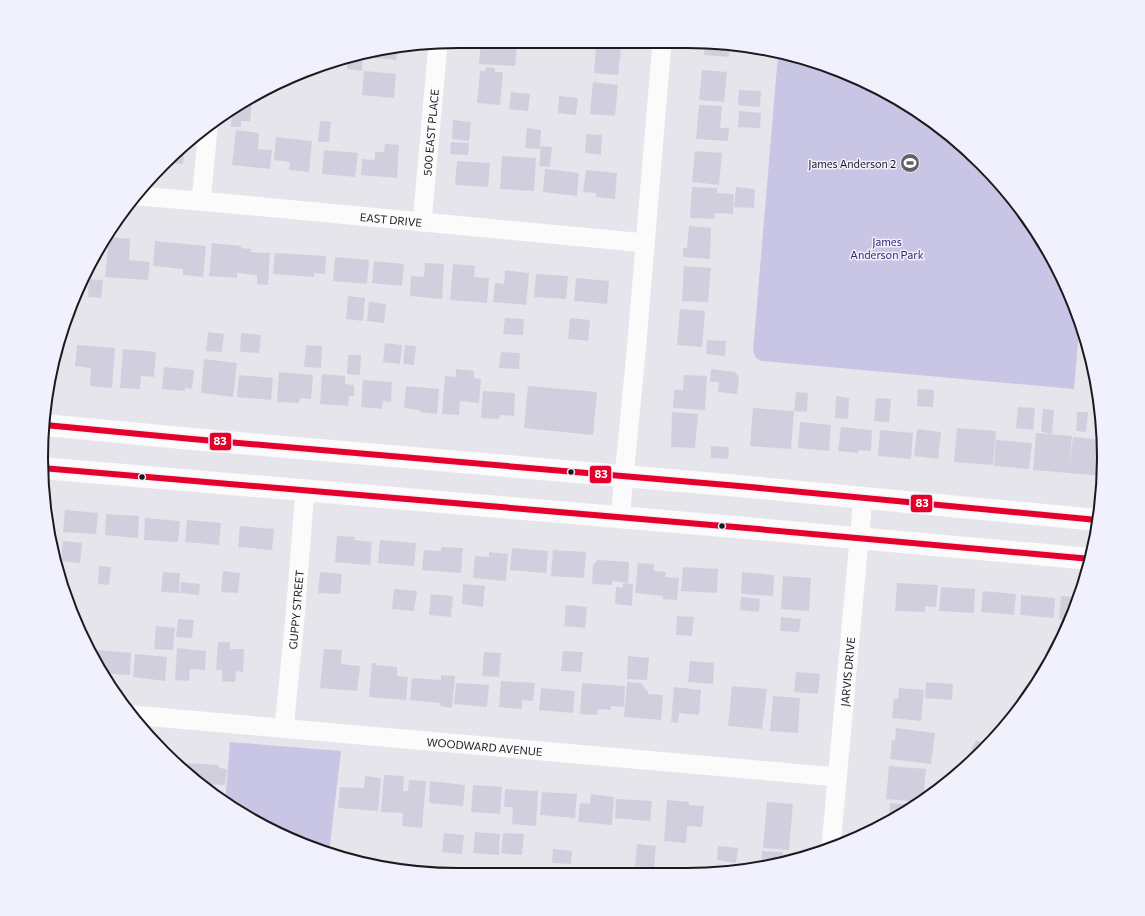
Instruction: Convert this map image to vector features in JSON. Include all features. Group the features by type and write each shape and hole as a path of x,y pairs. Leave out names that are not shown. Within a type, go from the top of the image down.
{"main road":[{"path":"50,425 224,442 625,476 1092,520"},
{"path":"48,469 1084,558"}],"street":[{"path":"620,518 625,476 661,48"},
{"name":"500 EAST PLACE","path":"422,222 438,49"},
{"path":"201,201 208,133"},
{"name":"EAST DRIVE","path":"143,196 645,243"},
{"name":"GUPPY STREET","path":"284,728 295,617 305,490"},
{"name":"JARVIS DRIVE","path":"831,842 863,498"},
{"name":"WOODWARD AVENUE","path":"139,716 837,776"}],"green space":[{"name":"James Anderson Park","path":"778,58 819,70 844,79 892,103 937,133 977,168 1012,208 1042,253 1066,301 1078,337 1074,389 761,361 756,358 753,351"},
{"path":"230,742 341,751 330,847 301,837 277,826 226,796"}],"building":[{"path":"480,48 517,48 515,66 479,64"},
{"path":"596,48 621,48 618,75 594,73"},
{"path":"704,49 730,51 729,57 704,55"},
{"path":"397,53 396,60 371,58"},
{"path":"363,61 362,71 347,69 347,64"},
{"path":"486,67 495,68 495,72 503,72 500,105 477,103 480,71 485,71"},
{"path":"702,70 727,72 724,102 699,100"},
{"path":"364,71 396,74 394,98 362,95"},
{"path":"593,82 618,85 615,116 590,114"},
{"path":"739,90 761,91 760,107 738,105"},
{"path":"511,92 530,94 528,111 509,109"},
{"path":"559,96 578,98 576,115 558,113"},
{"path":"252,104 250,121 241,121 241,127 231,127 232,116"},
{"path":"699,105 722,106 720,128 729,128 728,141 696,139"},
{"path":"739,111 761,113 760,128 738,127"},
{"path":"453,120 471,122 469,141 452,139"},
{"path":"320,121 331,122 329,142 318,142"},
{"path":"527,128 541,130 540,149 525,148"},
{"path":"236,130 259,133 258,149 272,150 270,169 232,165"},
{"path":"586,134 602,135 601,155 585,153"},
{"path":"276,137 312,141 309,172 289,170 290,162 274,160"},
{"path":"451,142 469,143 468,155 450,154"},
{"path":"385,144 399,145 397,178 361,175 362,159 375,160 375,152 384,152"},
{"path":"541,146 552,147 550,167 539,166"},
{"path":"324,150 358,153 355,177 322,174"},
{"path":"695,151 722,153 719,185 692,182"},
{"path":"184,153 183,164 173,163"},
{"path":"502,156 536,158 534,191 500,189"},
{"path":"457,161 490,163 488,187 455,185"},
{"path":"545,169 579,173 577,196 543,192"},
{"path":"586,170 617,173 615,199 596,197 596,193 583,192"},
{"path":"692,187 717,188 717,193 734,194 733,214 715,213 714,219 690,218"},
{"path":"736,187 755,189 754,208 734,207"},
{"path":"689,226 711,228 710,259 683,257 683,248 687,248"},
{"path":"113,237 130,239 129,260 150,262 148,280 105,277 108,244"},
{"path":"155,241 206,246 203,277 183,275 183,269 153,266"},
{"path":"212,243 241,246 241,248 251,249 251,252 270,253 268,285 257,284 257,275 237,273 237,278 209,276"},
{"path":"275,253 326,256 325,274 314,273 314,277 273,274"},
{"path":"335,257 369,260 367,284 333,281"},
{"path":"374,261 404,264 402,286 372,283"},
{"path":"425,263 444,264 442,299 410,296 411,276 424,277"},
{"path":"453,264 475,266 474,277 489,278 487,303 450,300"},
{"path":"684,266 711,268 708,302 682,301"},
{"path":"505,270 529,273 526,305 493,302 495,283 504,284"},
{"path":"536,274 568,276 566,299 534,297"},
{"path":"576,278 609,281 607,304 574,301"},
{"path":"89,279 103,280 101,298 88,297"},
{"path":"348,296 365,298 363,321 346,319"},
{"path":"369,302 386,304 384,323 367,321"},
{"path":"680,309 705,311 702,347 677,345"},
{"path":"505,318 524,319 523,335 503,334"},
{"path":"570,318 590,320 588,341 568,339"},
{"path":"208,332 224,334 222,352 206,351"},
{"path":"241,333 261,335 259,353 240,352"},
{"path":"707,340 726,341 725,356 706,354"},
{"path":"385,343 402,345 400,364 383,362"},
{"path":"77,345 115,348 112,388 90,386 91,368 75,366"},
{"path":"306,345 322,346 321,368 304,367"},
{"path":"405,345 416,346 414,365 403,364"},
{"path":"123,349 156,352 154,377 141,376 140,389 120,388"},
{"path":"501,352 520,353 519,369 499,368"},
{"path":"348,355 361,355 360,375 347,374"},
{"path":"204,359 237,363 233,397 201,393"},
{"path":"164,367 194,370 192,389 185,388 185,391 162,389"},
{"path":"456,369 474,371 474,378 481,379 479,403 460,401 459,415 442,414 445,376 456,377"},
{"path":"711,369 735,372 739,377 737,394 718,392 719,382 710,382"},
{"path":"279,372 313,375 311,399 300,398 299,403 277,402"},
{"path":"322,374 345,376 345,384 354,385 354,396 349,396 348,406 320,404"},
{"path":"239,375 273,378 271,400 237,397"},
{"path":"684,375 707,376 705,410 673,408 674,390 683,390"},
{"path":"363,380 392,382 391,402 383,401 382,409 361,407"},
{"path":"406,386 439,389 437,414 404,408"},
{"path":"528,386 597,392 593,435 524,428"},
{"path":"918,389 934,390 933,407 917,406"},
{"path":"483,391 515,393 514,416 500,415 499,419 481,418"},
{"path":"796,392 808,393 807,412 794,411"},
{"path":"836,396 849,398 848,419 835,418"},
{"path":"876,398 891,399 889,422 874,421"},
{"path":"1018,407 1035,408 1033,430 1016,428"},
{"path":"753,408 794,411 791,449 750,446"},
{"path":"1043,409 1054,410 1052,434 1041,432"},
{"path":"672,412 698,414 695,448 671,447"},
{"path":"1077,412 1088,412 1086,432 1076,431"},
{"path":"800,422 831,425 829,451 798,448"},
{"path":"841,427 872,430 871,451 858,450 858,453 838,451"},
{"path":"957,428 996,431 993,465 954,462"},
{"path":"917,429 941,432 938,459 914,456"},
{"path":"880,430 913,433 911,459 878,456"},
{"path":"1036,433 1072,436 1069,473 1033,470"},
{"path":"1073,437 1096,439 1096,475 1069,473"},
{"path":"996,440 1032,443 1029,469 994,466"},
{"path":"711,446 729,447 728,459 711,458"},
{"path":"65,510 98,513 96,534 63,532"},
{"path":"106,514 139,516 138,538 105,535"},
{"path":"145,518 180,521 178,542 144,540"},
{"path":"187,520 221,523 219,545 185,542"},
{"path":"240,526 274,529 272,550 238,547"},
{"path":"337,536 355,537 354,540 372,542 370,565 335,562"},
{"path":"380,540 416,543 414,566 378,563"},
{"path":"63,541 82,543 80,563 61,560"},
{"path":"441,547 463,548 461,573 422,570 424,550 441,551"},
{"path":"512,548 548,551 546,573 510,570"},
{"path":"553,550 586,552 584,578 551,576"},
{"path":"489,552 508,554 506,581 473,578 475,556 489,557"},
{"path":"598,560 629,562 628,583 612,581 612,585 592,584 593,565"},
{"path":"638,563 654,564 654,571 666,572 665,577 679,578 677,600 663,599 663,596 635,593"},
{"path":"99,566 111,567 109,585 98,584"},
{"path":"683,567 718,569 717,593 681,591"},
{"path":"223,571 240,573 238,593 221,592"},
{"path":"163,572 180,573 179,593 161,592"},
{"path":"320,572 342,574 340,594 318,593"},
{"path":"742,572 774,575 773,596 741,594"},
{"path":"783,576 811,578 809,611 781,609"},
{"path":"181,582 200,584 199,595 180,593"},
{"path":"623,583 633,584 632,606 615,604 616,587 623,588"},
{"path":"897,583 938,585 936,607 925,606 925,612 895,611"},
{"path":"463,584 485,586 483,607 462,604"},
{"path":"941,587 975,589 974,613 939,611"},
{"path":"394,589 417,591 414,611 392,609"},
{"path":"983,591 1016,594 1014,615 981,612"},
{"path":"431,594 453,596 451,617 429,615"},
{"path":"1021,595 1055,598 1054,618 1020,615"},
{"path":"1061,596 1073,597 1064,619 1059,619"},
{"path":"741,597 760,599 759,612 740,610"},
{"path":"566,605 587,607 585,628 564,626"},
{"path":"677,616 694,617 692,636 676,635"},
{"path":"781,617 801,619 799,632 780,631"},
{"path":"178,619 194,620 192,638 176,637"},
{"path":"156,626 175,628 173,650 154,649"},
{"path":"218,642 230,642 230,649 244,649 243,672 236,671 235,682 222,681 222,670 216,670"},
{"path":"177,648 206,651 205,670 190,669 189,681 175,680"},
{"path":"324,649 342,650 341,664 360,666 357,691 320,688"},
{"path":"98,650 131,653 130,675 109,674 98,653"},
{"path":"563,651 583,652 581,672 561,671"},
{"path":"484,652 501,653 499,677 482,676"},
{"path":"135,654 167,657 165,681 133,677"},
{"path":"628,656 649,658 647,680 627,679"},
{"path":"690,661 714,663 713,684 688,682"},
{"path":"372,663 376,663 376,665 397,667 397,676 408,677 406,700 369,697"},
{"path":"796,672 820,674 818,694 794,692"},
{"path":"441,675 455,676 452,708 440,706 440,703 410,700 412,678 441,680"},
{"path":"501,681 535,683 533,701 522,700 522,709 499,707"},
{"path":"627,682 641,683 648,694 663,695 661,720 624,717"},
{"path":"926,682 953,684 952,700 925,698"},
{"path":"456,683 489,685 487,707 454,704"},
{"path":"582,683 625,686 624,707 611,706 611,710 598,709 597,715 580,714"},
{"path":"732,686 767,689 762,729 728,726"},
{"path":"674,687 701,690 699,715 679,713 678,723 671,722"},
{"path":"541,688 575,691 573,713 539,710"},
{"path":"899,688 924,690 921,721 892,718 894,699 898,699"},
{"path":"773,696 800,698 798,733 770,731"},
{"path":"896,728 935,733 931,764 890,759 892,740 895,741"},
{"path":"976,740 982,743 977,748 968,756"},
{"path":"185,763 219,765 219,768 227,769 225,785 210,784"},
{"path":"889,766 926,769 924,793 911,801 886,799"},
{"path":"384,775 404,776 403,791 408,791 409,780 426,781 422,828 402,826 403,813 381,812"},
{"path":"365,776 381,778 378,811 338,808 340,787 364,788"},
{"path":"430,781 465,785 463,806 429,803"},
{"path":"473,785 502,787 500,814 471,812"},
{"path":"505,789 538,791 536,826 512,824 513,807 504,807"},
{"path":"542,792 577,794 575,818 540,815"},
{"path":"591,794 614,797 612,825 578,822 580,803 590,804"},
{"path":"616,799 652,801 650,821 615,818"},
{"path":"667,800 689,802 689,805 704,806 702,827 687,826 686,843 664,841"},
{"path":"767,802 793,804 789,850 763,848"},
{"path":"890,803 906,804 892,813 889,815"},
{"path":"475,832 500,834 499,855 473,853"},
{"path":"444,833 464,835 462,854 442,852"},
{"path":"503,833 524,834 522,855 501,853"},
{"path":"637,844 656,846 654,868 635,866"},
{"path":"718,846 738,848 736,863 717,860"},
{"path":"553,849 572,851 571,864 552,863"},
{"path":"762,851 783,852 783,856 761,861"}],"transit line":[{"name":"83","path":"50,425 739,486 1092,520"},
{"name":"83","path":"48,469 1084,558"}],"place":[{"name":"James Anderson 2","path":"910,163"}]}
